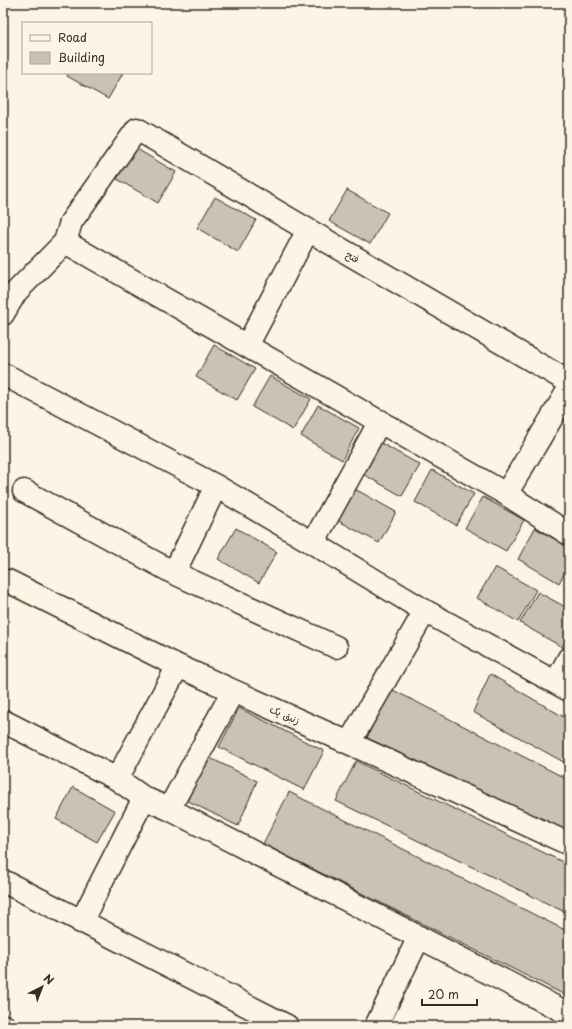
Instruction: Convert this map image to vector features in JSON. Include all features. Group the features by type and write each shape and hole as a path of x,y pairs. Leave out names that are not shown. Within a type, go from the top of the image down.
{"street":[{"name":"فتح","path":"65,242 71,222 137,129 569,382"},
{"path":"247,346 308,230"},
{"path":"3,314 16,292 65,242 380,421 506,494 569,534"},
{"path":"3,374 216,486 425,611 562,686 569,658"},
{"path":"506,494 569,389"},
{"path":"313,543 380,421"},
{"path":"174,573 216,486"},
{"path":"24,491 174,573 336,647"},
{"name":"زنبق یک","path":"3,582 8,581 178,666 569,844"},
{"path":"349,743 425,611"},
{"path":"118,779 178,666"},
{"path":"169,809 233,690"},
{"path":"3,721 118,779 144,798 169,809 569,1014"},
{"path":"81,922 144,798"},
{"path":"3,881 287,1026"},
{"path":"376,1026 420,937"}],"building":[{"path":"68,74 122,74 108,99 67,76"},
{"path":"135,148 176,172 158,203 117,179"},
{"path":"347,190 388,213 370,244 329,221"},
{"path":"215,197 256,220 238,252 197,228"},
{"path":"214,345 255,369 237,400 196,377"},
{"path":"270,376 311,399 293,430 252,407"},
{"path":"318,405 359,428 342,460 301,436"},
{"path":"379,442 420,465 402,496 361,473"},
{"path":"432,470 474,494 456,525 415,502"},
{"path":"355,489 396,512 379,543 337,520"},
{"path":"483,497 524,520 506,551 465,528"},
{"path":"236,528 277,552 259,583 218,559"},
{"path":"535,528 569,547 569,565 559,583 518,559"},
{"path":"495,567 536,590 518,622 477,598"},
{"path":"538,592 569,609 569,634 562,647 520,623"},
{"path":"490,674 569,720 569,765 473,712"},
{"path":"389,688 569,780 569,831 367,738"},
{"path":"239,708 324,751 304,790 219,747"},
{"path":"204,755 257,781 238,826 184,799"},
{"path":"356,761 569,865 569,914 336,801"},
{"path":"73,787 115,811 97,842 56,819"},
{"path":"289,792 569,932 569,997 263,844"}]}
